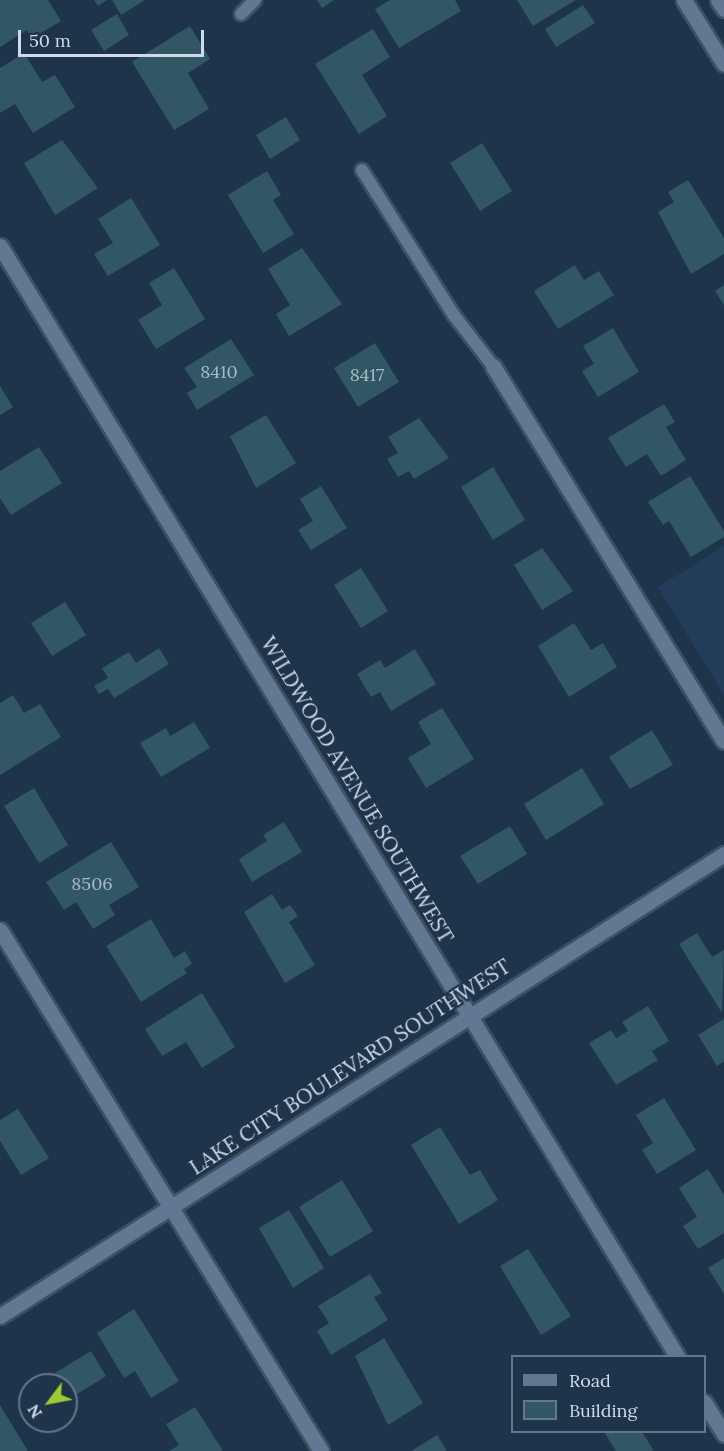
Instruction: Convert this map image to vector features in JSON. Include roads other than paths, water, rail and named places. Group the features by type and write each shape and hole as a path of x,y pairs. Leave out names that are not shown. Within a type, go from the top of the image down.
{"street":[{"path":"684,0 724,64"},
{"path":"718,0 724,9"},
{"name":"WILDWOOD AVENUE SOUTHWEST","path":"0,246 676,1355"},
{"path":"493,366 724,741"},
{"name":"LAKE CITY BOULEVARD SOUTHWEST","path":"0,1316 724,854"},
{"path":"0,930 173,1206 321,1451"},
{"path":"706,1404 724,1434"}],"lane":[{"path":"240,15 255,0"},
{"path":"362,170 453,314 493,366"}]}
